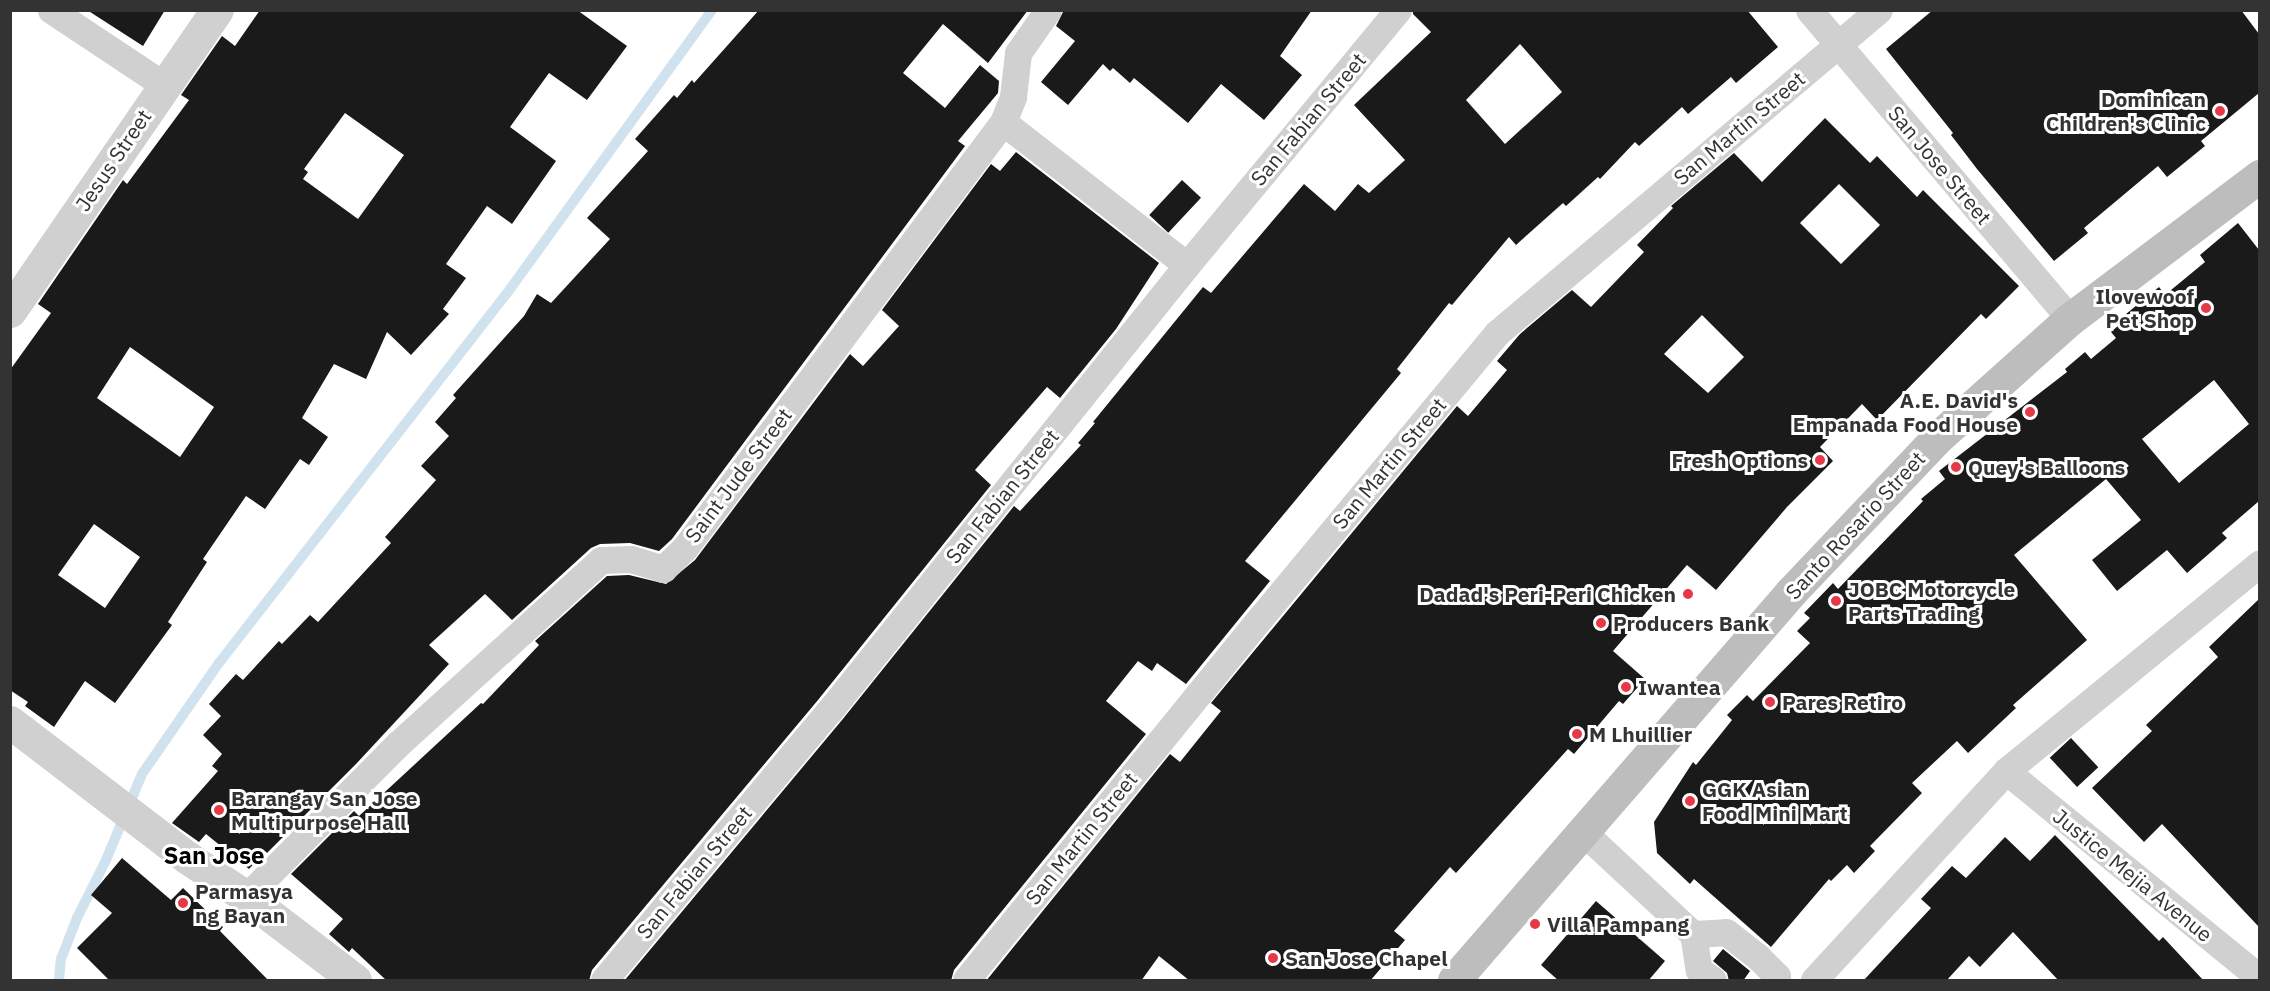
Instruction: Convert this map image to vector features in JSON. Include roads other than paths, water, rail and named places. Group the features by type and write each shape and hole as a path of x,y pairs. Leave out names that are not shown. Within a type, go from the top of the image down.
{"main road":[{"name":"Santo Rosario Street","path":"1454,981 1791,592 1935,440 2070,319 2259,176"}],"street":[{"path":"51,10 164,85"},
{"name":"Jesus Street","path":"10,311 217,10"},
{"path":"1048,10 1018,53 1013,97 1003,122 1186,265"},
{"name":"San Fabian Street","path":"604,981 830,710 1186,265 1398,10"},
{"name":"San Jose Street","path":"1809,10 2070,319"},
{"name":"San Martin Street","path":"966,981 1254,625 1497,333 1879,10"},
{"name":"Saint Jude Street","path":"246,897 398,744 602,560 631,559 663,569 684,549 1003,122"},
{"path":"1814,981 2006,771 2259,563"},
{"path":"10,722 188,858 246,897 355,981"},
{"name":"Justice Mejia Avenue","path":"2006,771 2257,971"},
{"path":"1582,831 1693,934 1699,970 1713,981"},
{"path":"1693,934 1726,932 1757,956 1777,976 1777,981"}],"waterway":[{"path":"59,980 61,959 77,918 106,860 142,774 219,663 510,289 712,10"}],"place":[{"name":"Dominican Children's Clinic","path":"2220,111"},
{"name":"Ilovewoof Pet Shop","path":"2206,308"},
{"name":"A.E. David's Empanada Food House","path":"2030,412"},
{"name":"Fresh Options","path":"1820,460"},
{"name":"Quey's Balloons","path":"1956,467"},
{"name":"Dadad's Peri-Peri Chicken","path":"1688,594"},
{"name":"JOBC Motorcycle Parts Trading","path":"1836,601"},
{"name":"Producers Bank","path":"1601,623"},
{"name":"Iwantea","path":"1626,687"},
{"name":"Pares Retiro","path":"1770,702"},
{"name":"M Lhuillier","path":"1577,734"},
{"name":"GGK Asian Food Mini Mart","path":"1690,801"},
{"name":"Barangay San Jose Multipurpose Hall","path":"219,810"},
{"name":"Parmasya ng Bayan","path":"183,903"},
{"name":"Villa Pampang","path":"1535,924"},
{"name":"San Jose Chapel","path":"1273,958"}],"district":[{"name":"San Jose","path":"214,856"}]}
